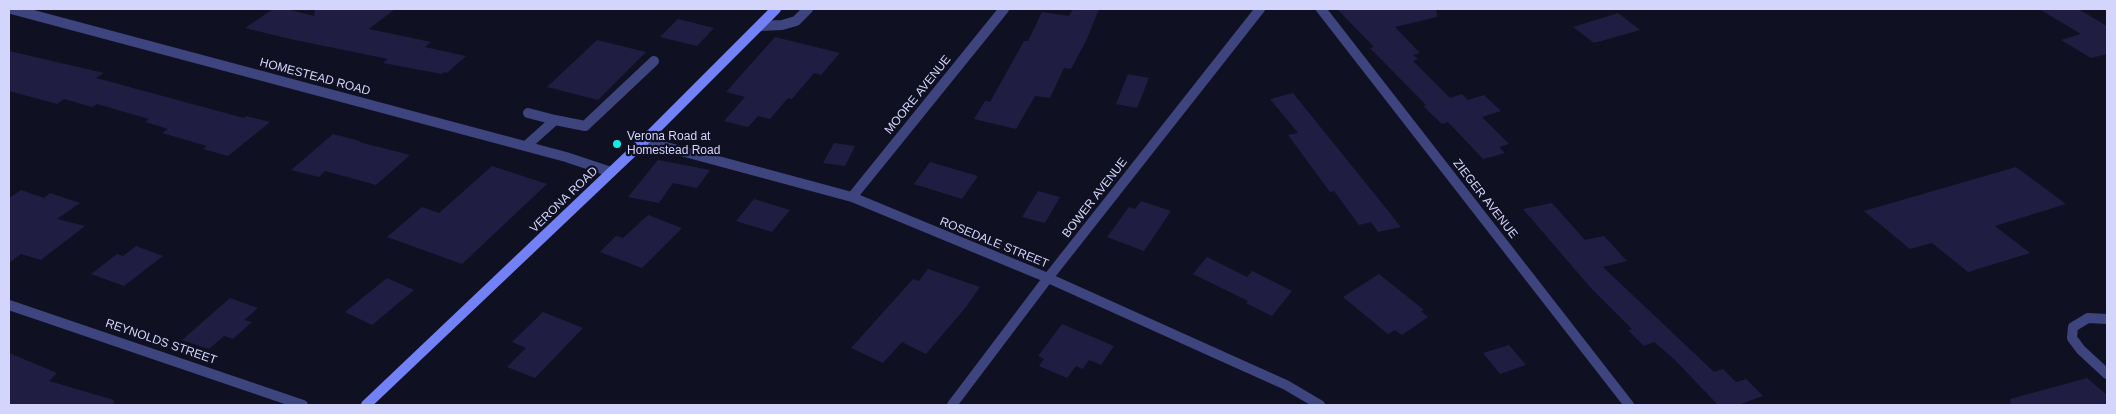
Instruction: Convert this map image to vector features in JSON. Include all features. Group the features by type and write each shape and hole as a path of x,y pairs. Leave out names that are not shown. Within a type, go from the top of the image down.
{"street":[{"name":"HOMESTEAD ROAD","path":"10,9 526,146 611,172"},
{"name":"VERONA ROAD","path":"366,405 644,141 776,9"},
{"path":"760,26 782,25 796,21 808,9"},
{"name":"MOORE AVENUE","path":"852,197 1004,9"},
{"name":"BOWER AVENUE","path":"952,405 1048,278 1260,9"},
{"name":"ZIEGER AVENUE","path":"1321,9 1630,405"},
{"path":"528,113 585,126 654,60"},
{"path":"526,146 555,120"},
{"name":"ROSEDALE STREET","path":"644,141 852,197 1048,278 1286,385 1320,405"},
{"name":"REYNOLDS STREET","path":"9,306 304,405"},
{"path":"2107,319 2088,318 2073,327 2072,338 2081,350 2107,374"}],"building":[{"path":"273,9 286,9 314,16 315,9 395,9 369,29 431,42 425,47 466,56 447,73 444,72 442,74 383,63 388,59 245,28"},
{"path":"1073,9 1099,9 1087,39 1071,69 1064,68 1050,98 1035,96 1016,129 974,119 985,101 990,102 1024,41 1028,41 1042,12 1069,16"},
{"path":"1337,9 1436,9 1437,17 1395,27 1420,53 1413,55 1418,59 1413,61 1450,98 1462,94 1468,100 1484,95 1501,111 1482,117 1509,144 1499,147 1505,153 1483,159 1448,122 1442,124 1370,48 1374,47"},
{"path":"2039,9 2078,9 2107,26 2107,54 2091,58 2061,40 2081,34"},
{"path":"1618,13 1640,30 1594,43 1573,27"},
{"path":"678,19 714,28 697,46 660,37"},
{"path":"775,37 840,53 821,75 814,73 792,99 788,98 770,119 758,116 748,127 724,121 745,97 726,92"},
{"path":"597,40 646,52 598,100 547,87"},
{"path":"9,51 104,73 96,78 244,118 246,116 270,122 228,156 203,149 207,146 162,133 168,129 145,122 149,119 97,104 92,107 64,99 57,104 9,91"},
{"path":"1128,74 1149,78 1137,108 1116,104"},
{"path":"1293,93 1401,227 1378,232 1371,222 1359,225 1334,191 1330,192 1288,135 1298,133 1270,99"},
{"path":"333,134 410,155 376,185 325,171 319,177 291,170"},
{"path":"834,143 855,146 845,166 823,163"},
{"path":"658,160 710,170 697,188 673,183 659,203 628,197"},
{"path":"930,162 978,176 962,199 914,184"},
{"path":"492,166 547,184 462,264 387,237 422,207 439,213"},
{"path":"2016,167 2066,204 1995,226 2030,253 1968,272 1932,243 1910,249 1864,211"},
{"path":"21,190 44,198 50,193 80,203 57,219 85,226 41,260 21,254 9,263 9,198"},
{"path":"1038,191 1060,197 1045,223 1022,217"},
{"path":"754,199 790,210 772,232 736,221"},
{"path":"1141,201 1171,211 1144,251 1107,237 1129,207 1135,209"},
{"path":"1552,203 1585,240 1604,236 1627,261 1603,267 1714,372 1723,369 1736,382 1746,379 1763,396 1738,405 1718,405 1674,359 1654,342 1644,346 1628,330 1632,329 1590,287 1523,209"},
{"path":"648,215 682,228 642,268 600,252 616,236 623,238"},
{"path":"136,246 163,256 124,286 91,274 117,254 123,256"},
{"path":"1207,257 1247,277 1252,271 1292,291 1272,316 1246,303 1248,301 1193,274"},
{"path":"928,269 980,287 966,307 926,354 902,342 883,363 851,348 913,279 919,281"},
{"path":"1379,274 1424,310 1421,311 1428,317 1402,335 1395,330 1388,334 1343,297"},
{"path":"387,278 414,290 372,325 345,312"},
{"path":"230,298 258,308 244,320 252,322 233,339 224,336 209,349 182,340"},
{"path":"543,312 583,328 535,378 507,367 526,348 512,342"},
{"path":"1062,324 1114,346 1101,365 1089,360 1083,369 1076,366 1067,378 1039,366 1044,359 1038,356"},
{"path":"1509,345 1526,365 1500,374 1483,353"},
{"path":"9,353 57,373 49,381 114,400 113,405 9,405"},
{"path":"2087,378 2107,395 2107,405 2011,405 2010,399"}],"place":[{"name":"Verona Road at Homestead Road","path":"617,144"}]}
